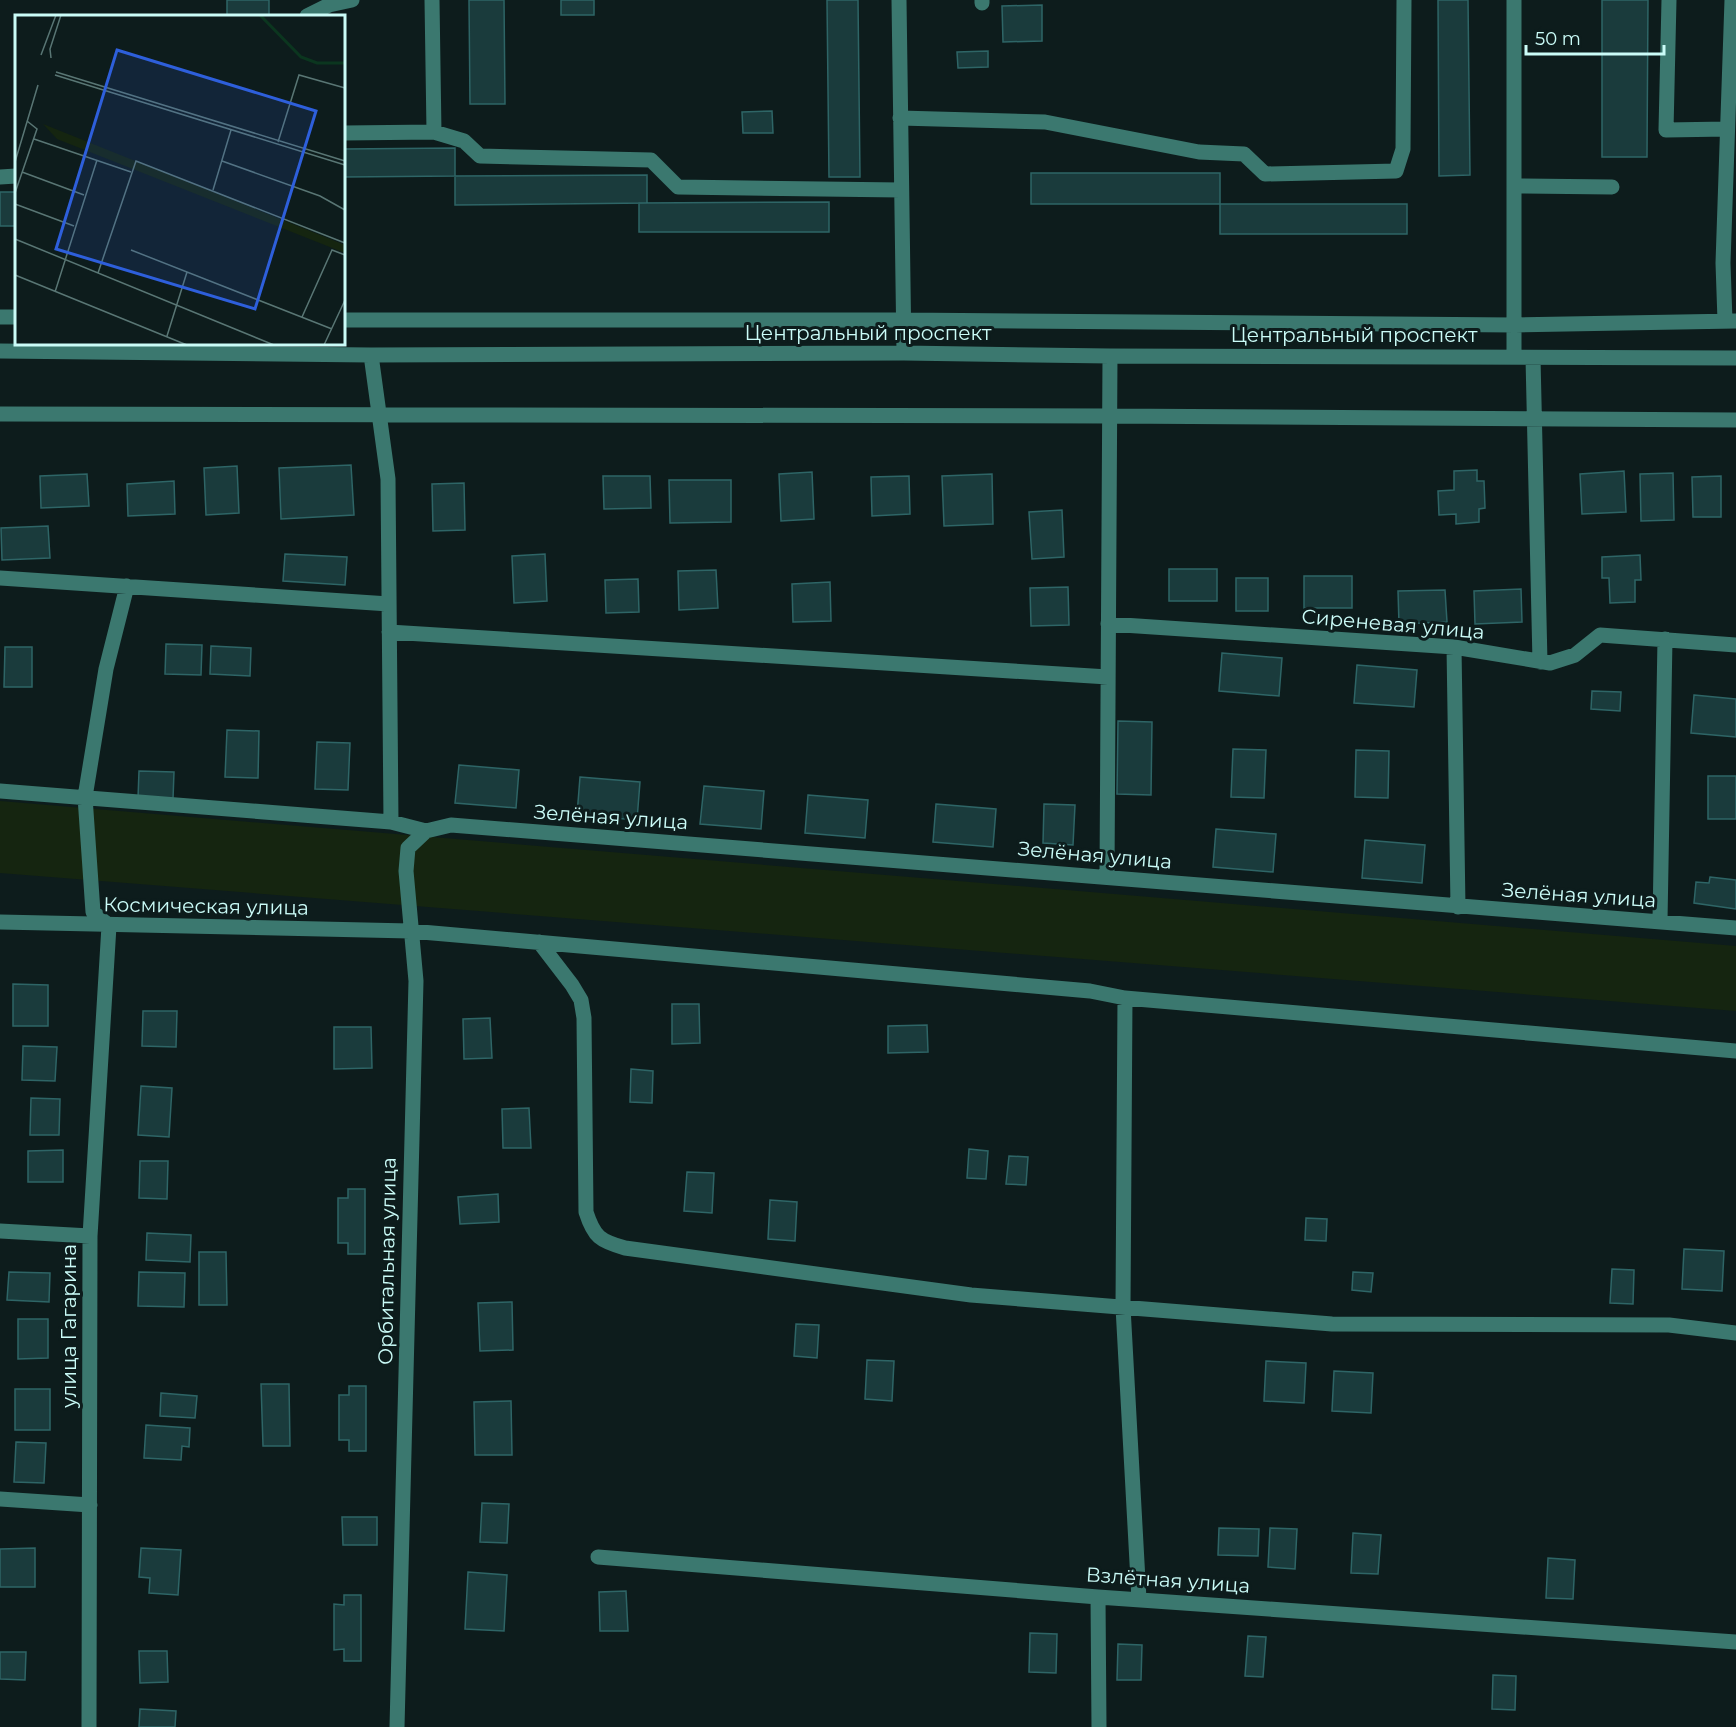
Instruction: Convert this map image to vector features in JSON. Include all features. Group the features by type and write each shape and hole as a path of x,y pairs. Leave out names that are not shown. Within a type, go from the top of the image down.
{"street":[{"path":"309,15 329,4 352,0"},
{"path":"432,0 434,132"},
{"path":"899,0 904,353"},
{"path":"900,118 1045,122 1199,152 1244,154 1265,174 1396,171 1403,149 1404,0"},
{"path":"1514,0 1514,356"},
{"path":"1669,0 1666,130 1727,129"},
{"path":"1730,321 1723,263 1732,0"},
{"path":"345,133 434,132 464,141 480,156 651,160 678,187 901,190"},
{"path":"0,177 15,176"},
{"path":"1514,186 1612,187"},
{"name":"Центральный проспект","path":"345,320 904,320 1515,325 1730,321"},
{"name":"Центральный проспект","path":"0,351 371,355 904,353 1736,358"},
{"path":"371,355 388,479 391,822"},
{"path":"1107,877 1110,356"},
{"path":"1533,358 1540,662"},
{"path":"0,414 379,413 1736,420"},
{"path":"0,578 389,604"},
{"path":"109,926 93,912 85,797 106,669 128,586"},
{"name":"Сиреневая улица","path":"1108,624 1454,647 1550,663 1575,655 1600,635 1736,645"},
{"path":"389,632 1108,677"},
{"path":"1660,921 1665,639"},
{"path":"1454,647 1458,907"},
{"path":"0,791 391,822 426,831"},
{"name":"Зелёная улица","path":"426,831 451,825 1736,928"},
{"name":"Орбитальная улица","path":"397,1727 417,981 410,931 406,871 408,848 426,831"},
{"name":"Космическая улица","path":"0,922 410,931 1090,991 1125,998 1736,1052"},
{"name":"улица Гагарина","path":"89,1727 90,1236 109,926"},
{"path":"539,942 572,985 580,1000 584,1018 586,1212 592,1231 604,1242 625,1248 971,1295 1332,1324 1669,1325 1736,1333"},
{"path":"1125,998 1123,1307 1139,1599"},
{"path":"0,1231 90,1236"},
{"path":"0,1499 90,1505"},
{"name":"Взлётная улица","path":"598,1557 1098,1597 1736,1642"},
{"path":"1098,1597 1099,1727"}],"green space":[{"path":"0,801 1736,946 1736,1011 0,873"}],"building":[{"path":"227,0 269,0 269,15 227,15"},
{"path":"469,0 504,0 505,104 470,104"},
{"path":"561,0 594,0 594,15 561,15"},
{"path":"827,0 858,0 860,177 829,177"},
{"path":"1438,0 1468,0 1470,175 1439,176"},
{"path":"1602,0 1648,0 1647,157 1602,157"},
{"path":"1042,5 1042,41 1003,42 1002,6"},
{"path":"988,51 988,67 958,68 957,52"},
{"path":"772,111 773,133 743,133 742,112"},
{"path":"455,148 455,176 345,177 345,149"},
{"path":"1031,173 1220,173 1220,204 1031,204"},
{"path":"647,175 647,203 455,205 455,176"},
{"path":"0,192 15,192 15,226 0,226"},
{"path":"829,202 829,232 639,232 639,203"},
{"path":"1220,204 1407,204 1407,234 1220,234"},
{"path":"351,465 354,515 281,519 279,468"},
{"path":"237,466 239,513 206,515 204,468"},
{"path":"1477,470 1477,481 1484,481 1485,508 1479,509 1479,522 1456,524 1456,514 1439,515 1438,491 1454,490 1454,471"},
{"path":"1624,471 1626,512 1582,514 1580,474"},
{"path":"812,472 814,519 781,521 779,474"},
{"path":"1673,473 1674,520 1641,521 1640,474"},
{"path":"87,474 89,506 41,508 40,476"},
{"path":"992,474 993,524 944,526 942,476"},
{"path":"603,476 650,476 651,508 604,509"},
{"path":"909,476 910,514 872,516 871,477"},
{"path":"1721,476 1721,517 1693,517 1692,477"},
{"path":"669,480 731,480 731,522 670,523"},
{"path":"174,481 175,514 128,516 127,484"},
{"path":"464,483 465,530 433,531 432,484"},
{"path":"1062,510 1064,557 1032,559 1029,512"},
{"path":"48,526 50,558 2,560 1,528"},
{"path":"285,554 347,557 345,585 283,581"},
{"path":"545,554 547,601 514,603 512,556"},
{"path":"1640,555 1641,580 1635,580 1635,602 1610,603 1609,578 1602,578 1602,557"},
{"path":"1169,569 1217,569 1217,601 1169,601"},
{"path":"716,570 718,608 679,610 678,571"},
{"path":"1304,576 1352,576 1352,608 1304,608"},
{"path":"1236,578 1268,578 1268,611 1236,611"},
{"path":"638,579 639,612 606,613 605,580"},
{"path":"830,582 831,621 793,622 792,584"},
{"path":"1068,587 1069,625 1031,626 1030,588"},
{"path":"1521,589 1522,622 1475,624 1474,591"},
{"path":"1445,590 1447,622 1399,624 1398,591"},
{"path":"166,644 202,645 201,675 165,674"},
{"path":"211,646 251,648 250,676 210,674"},
{"path":"5,647 32,647 32,687 4,687"},
{"path":"1222,653 1282,658 1279,696 1219,691"},
{"path":"1357,665 1417,670 1414,707 1354,703"},
{"path":"1592,691 1621,692 1620,711 1591,709"},
{"path":"1694,695 1736,699 1736,737 1691,733"},
{"path":"1118,721 1152,722 1151,795 1117,794"},
{"path":"227,730 259,731 258,778 225,777"},
{"path":"317,742 350,743 348,790 315,789"},
{"path":"1233,749 1266,750 1264,798 1231,797"},
{"path":"1356,750 1389,751 1388,798 1355,797"},
{"path":"459,765 519,770 516,808 455,803"},
{"path":"139,771 174,772 173,799 138,798"},
{"path":"1708,776 1736,776 1736,819 1708,819"},
{"path":"580,777 640,782 637,820 577,815"},
{"path":"704,786 764,791 761,829 700,824"},
{"path":"808,795 868,800 865,838 805,833"},
{"path":"936,804 996,809 993,847 933,842"},
{"path":"1044,804 1075,805 1073,845 1043,843"},
{"path":"1216,829 1276,834 1273,872 1213,867"},
{"path":"1365,840 1425,845 1422,883 1362,878"},
{"path":"1710,877 1736,880 1736,909 1694,903 1696,882 1709,883"},
{"path":"13,984 48,985 48,1026 13,1026"},
{"path":"672,1004 699,1004 700,1043 672,1044"},
{"path":"143,1011 177,1011 176,1047 142,1046"},
{"path":"490,1018 492,1058 464,1059 463,1019"},
{"path":"927,1025 928,1052 888,1053 888,1026"},
{"path":"334,1027 371,1027 372,1068 334,1069"},
{"path":"23,1046 57,1047 55,1081 22,1080"},
{"path":"631,1069 653,1071 652,1103 630,1102"},
{"path":"141,1086 172,1088 169,1137 138,1135"},
{"path":"31,1098 60,1099 59,1135 30,1135"},
{"path":"529,1108 531,1148 503,1148 502,1109"},
{"path":"969,1149 988,1151 986,1179 967,1178"},
{"path":"63,1150 63,1182 28,1182 28,1151"},
{"path":"1009,1156 1028,1157 1026,1185 1006,1184"},
{"path":"140,1161 168,1161 167,1199 139,1198"},
{"path":"687,1172 714,1173 712,1213 684,1211"},
{"path":"348,1189 365,1189 365,1254 348,1254 348,1243 338,1243 338,1198 348,1198"},
{"path":"498,1194 499,1222 460,1224 458,1197"},
{"path":"770,1200 797,1202 795,1241 768,1239"},
{"path":"1306,1218 1327,1219 1326,1241 1305,1240"},
{"path":"147,1233 191,1235 190,1262 146,1260"},
{"path":"1684,1249 1724,1251 1722,1291 1682,1289"},
{"path":"199,1252 226,1252 227,1305 199,1305"},
{"path":"1612,1269 1634,1270 1633,1304 1610,1303"},
{"path":"9,1272 50,1273 49,1302 7,1300"},
{"path":"139,1272 185,1273 184,1307 138,1306"},
{"path":"1353,1272 1373,1273 1371,1292 1352,1290"},
{"path":"512,1302 513,1350 480,1351 478,1303"},
{"path":"18,1319 48,1319 48,1358 18,1359"},
{"path":"796,1324 819,1325 817,1358 794,1356"},
{"path":"867,1360 894,1361 892,1401 865,1399"},
{"path":"1266,1361 1306,1363 1304,1403 1264,1401"},
{"path":"1334,1371 1373,1373 1371,1413 1332,1411"},
{"path":"261,1384 289,1384 290,1446 263,1446"},
{"path":"349,1386 366,1386 366,1451 349,1451 349,1440 339,1440 339,1395 349,1395"},
{"path":"15,1389 50,1389 50,1430 15,1430"},
{"path":"161,1393 197,1396 195,1418 160,1416"},
{"path":"511,1401 512,1455 475,1455 474,1402"},
{"path":"146,1425 190,1428 189,1447 182,1446 181,1460 144,1458"},
{"path":"16,1442 46,1443 44,1483 14,1482"},
{"path":"482,1503 509,1504 507,1543 480,1542"},
{"path":"342,1517 377,1517 377,1545 343,1545"},
{"path":"1219,1528 1259,1529 1258,1556 1218,1555"},
{"path":"1270,1528 1297,1529 1295,1569 1268,1567"},
{"path":"1353,1533 1381,1535 1378,1574 1351,1573"},
{"path":"35,1548 35,1587 0,1587 0,1549"},
{"path":"141,1548 181,1550 178,1595 149,1593 150,1578 139,1577"},
{"path":"1548,1558 1575,1560 1573,1599 1546,1598"},
{"path":"468,1572 507,1575 504,1631 465,1629"},
{"path":"626,1591 628,1631 600,1631 599,1592"},
{"path":"344,1595 361,1595 361,1661 344,1661 344,1649 334,1650 334,1604 344,1605"},
{"path":"1030,1633 1057,1634 1056,1673 1029,1672"},
{"path":"1248,1636 1266,1637 1263,1677 1245,1676"},
{"path":"1118,1644 1142,1645 1141,1680 1117,1680"},
{"path":"139,1651 167,1651 168,1682 140,1683"},
{"path":"0,1652 26,1652 25,1680 0,1679"},
{"path":"1493,1675 1516,1676 1515,1710 1492,1709"},
{"path":"140,1709 176,1711 175,1727 139,1727"}]}
